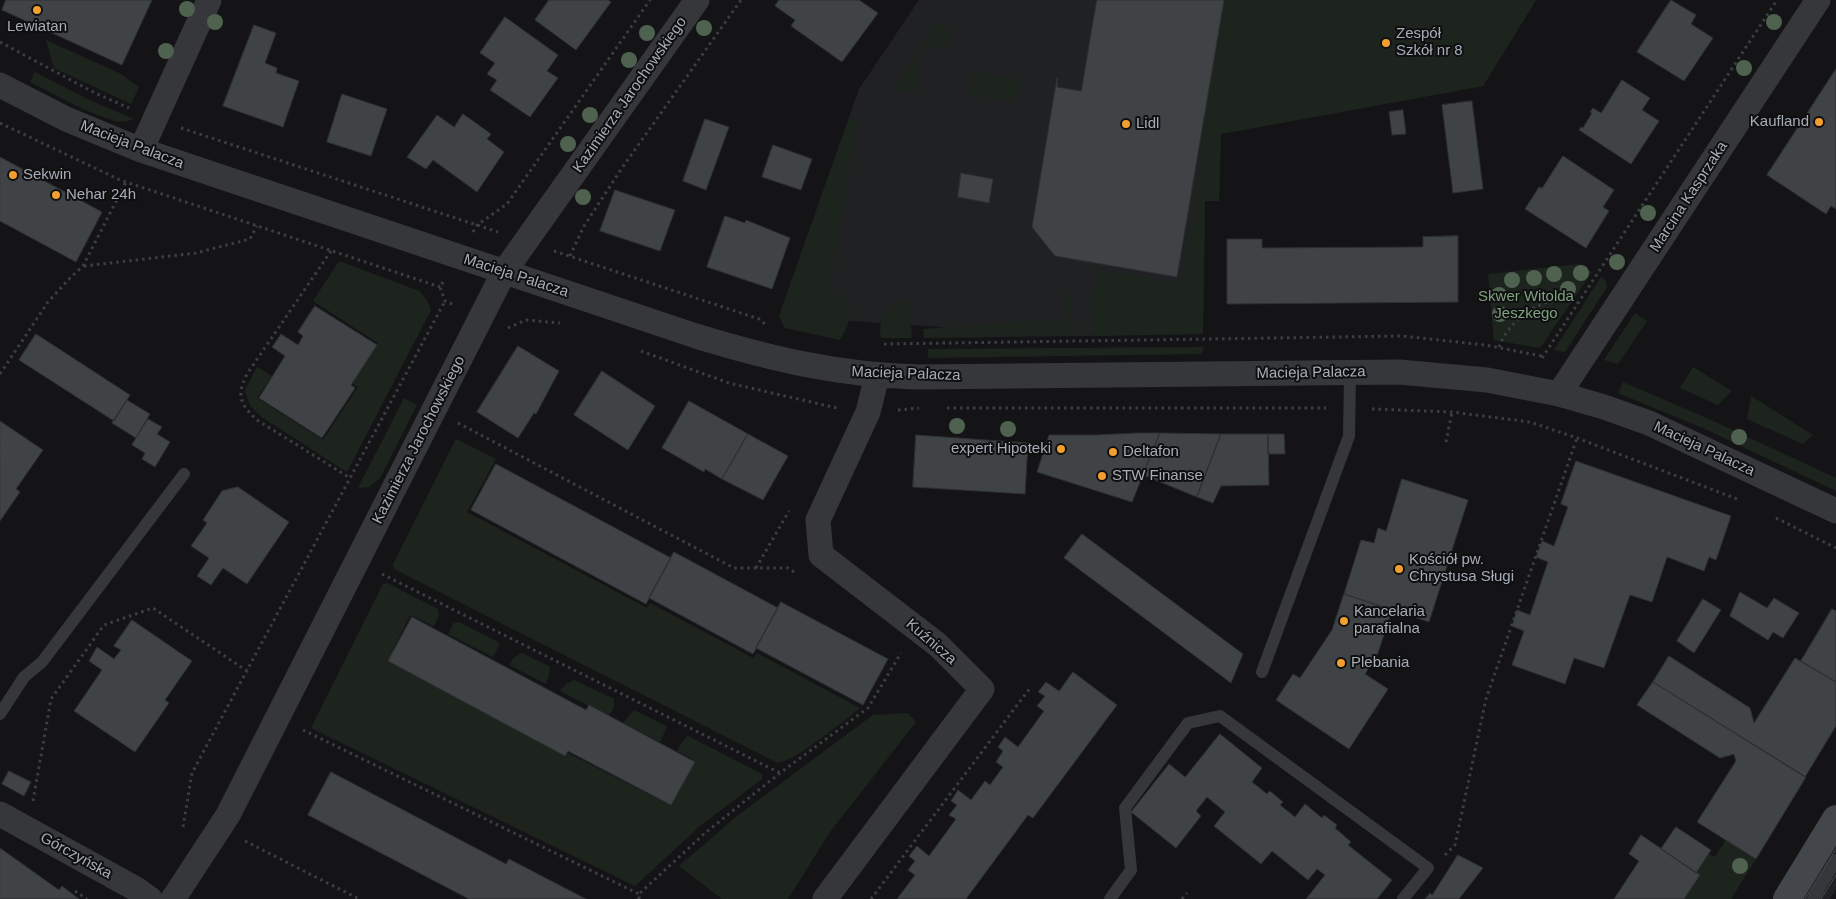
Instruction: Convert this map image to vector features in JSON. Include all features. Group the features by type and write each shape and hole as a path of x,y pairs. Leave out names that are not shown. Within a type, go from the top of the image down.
{"street":[{"path":"141,150 209,0"},
{"name":"Kazimierza Jarochowskiego","path":"173,899 228,815 504,272 697,0"},
{"name":"Marcina Kasprzaka","path":"1548,391 1818,0"},
{"name":"Macieja Palacza","path":"0,85 66,119 141,150 696,336 796,364 877,376 918,377 1399,372 1487,380 1548,391 1604,407 1649,423 1836,511"},
{"name":"Kuźnicza","path":"825,899 982,689 938,645 821,555 818,520 868,412 877,376"},
{"name":"Górczyńska","path":"0,814 136,889 150,899"},
{"path":"1787,899 1836,819"}],"lane":[{"path":"1262,672 1349,436 1350,372"},
{"path":"0,714 24,677 42,662 184,474"},
{"path":"1110,899 1131,870 1125,808 1188,724 1220,716 1428,868 1403,899"},
{"path":"1812,899 1836,860"}],"path":[{"path":"477,225 507,204 650,0"},
{"path":"570,256 584,226 622,168 741,0"},
{"path":"1530,422 1548,391 1542,356 1777,0"},
{"path":"0,42 95,93 155,119 570,256 758,320 770,328"},
{"path":"0,123 126,182 440,287"},
{"path":"0,374 48,302 84,266 126,182"},
{"path":"84,266 196,253 250,239 257,226"},
{"path":"331,251 247,374 242,385 240,398 245,409 257,420 350,478"},
{"path":"1499,347 1503,335 1516,320 1537,307 1556,300 1567,299 1577,303"},
{"path":"183,831 192,773 445,301"},
{"path":"880,344 1402,336 1499,347 1542,356"},
{"path":"919,408 929,408"},
{"path":"939,408 1349,408 1452,412 1530,422 1577,438 1743,502"},
{"path":"1446,442 1452,412"},
{"path":"457,423 734,568 788,568 803,579"},
{"path":"1424,865 1440,861 1454,845 1486,699 1577,438"},
{"path":"1769,514 1836,548"},
{"path":"381,574 780,773"},
{"path":"32,807 51,699 104,625 153,608 247,671"},
{"path":"302,730 639,897 705,833 780,773 868,708 901,653 894,647"},
{"path":"871,899 1030,688"},
{"path":"245,840 359,899"},
{"path":"1182,899 1187,893"}],"shaded area":[{"path":"919,0 1536,0 1483,86 1221,134 1219,201 1205,201 1203,334 1074,336 779,316 859,89"},
{"path":"1836,830 1836,889 1830,899 1795,899"}],"green space":[{"name":"Zespół Szkół nr 8","path":"1224,0 1536,0 1483,86 1221,134 1219,201 1205,201 1203,334 1094,336 1091,292 1096,291 1095,269 1180,283 1201,159 1197,158"},
{"path":"938,24 943,25 948,30 947,50 923,46 915,93 893,90 933,27"},
{"path":"46,40 119,73 139,87 131,104 54,68"},
{"path":"973,71 1020,79 1016,103 969,95"},
{"path":"35,72 87,99 134,119 118,122 82,109 30,82"},
{"path":"849,118 858,120 829,291 839,294 845,299 851,310 848,324 840,340 785,328 779,316"},
{"path":"339,261 419,291 427,300 431,310 347,472 263,418 250,406 245,390 257,367 272,376 257,398 323,440 358,387 352,383 378,343 313,301"},
{"name":"Skwer Witolda Jeszkego","path":"1579,264 1592,272 1540,348 1494,340 1488,274"},
{"path":"1601,277 1605,280 1607,287 1565,352 1554,350"},
{"path":"1065,293 1071,293 1074,336 924,338 923,329 1066,318"},
{"path":"909,300 912,338 881,338 881,324 886,312 896,304"},
{"path":"1635,313 1647,321 1618,364 1604,360"},
{"path":"1204,347 1201,354 928,358 928,349"},
{"path":"1693,367 1732,391 1718,405 1680,388"},
{"path":"1623,382 1709,419 1836,478 1836,491 1705,429 1618,393"},
{"path":"1751,396 1813,435 1803,444 1747,419"},
{"path":"404,398 417,405 380,478 369,487 358,488"},
{"path":"456,439 496,459 467,512 647,608 650,603 753,658 757,653 860,708 808,748 778,763 394,569 393,564"},
{"path":"387,583 438,609 439,615 434,626 410,615 387,661 670,805 693,759 677,751 688,736 762,774 762,779 700,826 635,886 311,728 383,584"},
{"path":"459,622 498,642 499,645 493,657 448,634 454,623"},
{"path":"522,653 549,666 550,671 546,684 509,665 513,658"},
{"path":"574,680 614,699 614,707 609,716 560,691 566,684"},
{"path":"634,710 666,726 660,742 623,723"},
{"path":"908,713 916,722 830,832 788,899 722,899 679,866 737,816 873,715"},
{"path":"1726,840 1756,859 1731,899 1684,899 1700,875 1696,873 1709,854 1715,857"}],"building":[{"path":"6,0 152,0 122,65 2,10"},
{"path":"549,0 608,0 611,2 576,50 535,20"},
{"path":"779,0 859,0 878,13 842,62 791,26 795,20 775,6"},
{"name":"Lidl","path":"1097,0 1224,0 1177,277 1055,256 1032,227 1057,78 1057,87 1081,91"},
{"path":"1671,0 1696,15 1691,24 1713,38 1684,81 1637,52"},
{"path":"505,17 558,55 547,71 558,78 530,117 490,90 497,80 487,74 495,63 480,53"},
{"path":"254,25 276,33 265,63 277,68 276,73 299,81 283,127 223,106"},
{"name":"Kaufland","path":"1836,69 1836,209 1831,206 1826,214 1767,175"},
{"path":"1622,80 1650,98 1642,110 1659,121 1631,164 1579,130 1581,127 1583,128 1593,108 1601,113"},
{"path":"342,94 387,109 371,156 327,142"},
{"path":"1472,101 1483,189 1453,193 1442,105"},
{"path":"1403,110 1406,134 1392,135 1389,112"},
{"path":"463,114 491,134 487,139 504,152 477,192 433,160 426,169 407,157 437,115 454,127"},
{"path":"705,119 729,127 706,190 683,181"},
{"path":"773,145 812,159 801,190 762,177"},
{"path":"1563,156 1614,190 1603,207 1609,211 1586,248 1525,209 1539,187 1542,188"},
{"path":"0,157 102,212 76,262 0,221"},
{"path":"961,173 993,179 989,203 958,197"},
{"path":"615,190 675,210 660,251 600,231"},
{"path":"725,216 745,223 746,220 790,238 772,289 707,267"},
{"path":"1458,236 1458,302 1227,304 1227,239 1262,239 1262,248 1423,247 1423,237"},
{"path":"315,306 377,345 351,385 355,388 322,438 259,398 285,356 272,347 281,334 298,345 303,336 298,332"},
{"path":"36,334 130,395 114,421 19,360"},
{"path":"518,346 559,371 536,414 534,413 518,438 477,412"},
{"path":"602,371 655,406 628,450 574,415"},
{"path":"127,400 150,414 136,438 112,423"},
{"path":"689,401 748,434 722,479 705,469 704,472 662,448"},
{"path":"148,419 162,427 157,434 170,442 155,467 142,459 145,453 132,445"},
{"path":"0,421 43,450 16,489 20,492 0,521"},
{"path":"1160,433 1132,502 1037,472 1049,435"},
{"path":"1160,433 1221,434 1197,497 1143,475"},
{"path":"748,434 788,456 763,500 722,479"},
{"path":"1221,434 1268,434 1269,485 1221,486 1213,503 1197,497"},
{"path":"1268,434 1284,434 1285,454 1268,454"},
{"path":"916,435 1028,443 1025,494 913,487"},
{"path":"1576,461 1731,516 1716,560 1709,557 1704,571 1667,557 1652,602 1630,595 1604,668 1574,658 1565,684 1512,665 1524,631 1512,626 1517,610 1530,615 1548,562 1536,557 1542,541 1554,546 1568,507 1561,504"},
{"path":"496,464 671,558 646,604 471,510"},
{"name":"Kościół pw. Chrystusa Sługi","path":"1402,479 1468,500 1429,622 1344,594 1361,540 1374,543 1378,528 1386,531"},
{"path":"238,487 289,522 247,584 223,568 211,585 197,576 209,558 191,546 207,523 203,520 222,491"},
{"path":"1082,534 1243,654 1231,683 1064,558"},
{"path":"674,552 778,608 753,654 649,598"},
{"path":"1740,592 1767,608 1774,598 1799,613 1783,638 1773,632 1768,640 1730,616"},
{"name":"Plebania","path":"1344,594 1392,610 1378,653 1365,674 1388,689 1349,749 1276,700 1293,674 1300,678 1332,630"},
{"path":"1703,599 1721,610 1694,653 1677,641"},
{"path":"781,602 888,659 863,705 756,648"},
{"path":"1832,609 1836,611 1836,682 1801,661"},
{"path":"412,617 586,710 589,705 695,762 671,805 568,751 565,756 388,661"},
{"path":"132,620 192,661 165,700 169,703 135,752 74,711 102,670 89,661 97,647 114,659 121,650 114,646"},
{"path":"1669,656 1750,708 1754,723 1795,658 1836,682 1836,726 1805,777 1653,682"},
{"path":"1073,672 1117,705 1033,818 1028,815 966,899 897,899 915,875 908,870 915,861 909,856 917,846 929,856 956,819 949,815 957,805 951,801 958,790 971,800 985,781 990,785 1003,767 996,762 1003,751 998,747 1005,737 1018,747 1044,711 1037,706 1045,696 1038,692 1046,682 1059,691"},
{"path":"1653,682 1806,777 1756,859 1697,822 1736,761 1734,754 1720,758 1637,705"},
{"path":"1220,734 1262,768 1252,782 1267,794 1270,791 1283,802 1280,805 1295,817 1305,804 1322,818 1324,815 1337,825 1335,828 1351,842 1348,845 1392,880 1377,899 1306,899 1325,875 1317,869 1308,880 1272,851 1261,864 1214,826 1225,812 1207,797 1196,811 1201,816 1176,848 1131,812 1169,764 1185,777"},
{"path":"9,771 31,782 24,796 2,784"},
{"path":"331,772 506,864 509,859 586,899 469,899 308,815"},
{"path":"1676,827 1711,850 1696,873 1661,849"},
{"path":"1641,835 1700,875 1684,899 1614,899 1639,861 1629,854"},
{"path":"0,848 59,890 62,886 79,899 0,899"},
{"path":"1458,855 1483,868 1459,899 1425,899 1430,893 1432,895"}],"tram line":[{"path":"1805,899 1836,849"},
{"path":"1821,899 1836,875"}],"place":[{"name":"Lewiatan","path":"37,10"},
{"name":"Zespół Szkół nr 8","path":"1386,43"},
{"name":"Kaufland","path":"1819,122"},
{"name":"Lidl","path":"1126,124"},
{"name":"Sekwin","path":"13,175"},
{"name":"Nehar 24h","path":"56,195"},
{"name":"expert Hipoteki","path":"1061,449"},
{"name":"Deltafon","path":"1113,452"},
{"name":"STW Finanse","path":"1102,476"},
{"name":"Kościół pw. Chrystusa Sługi","path":"1399,569"},
{"name":"Kancelaria parafialna","path":"1344,621"},
{"name":"Plebania","path":"1341,663"}]}
